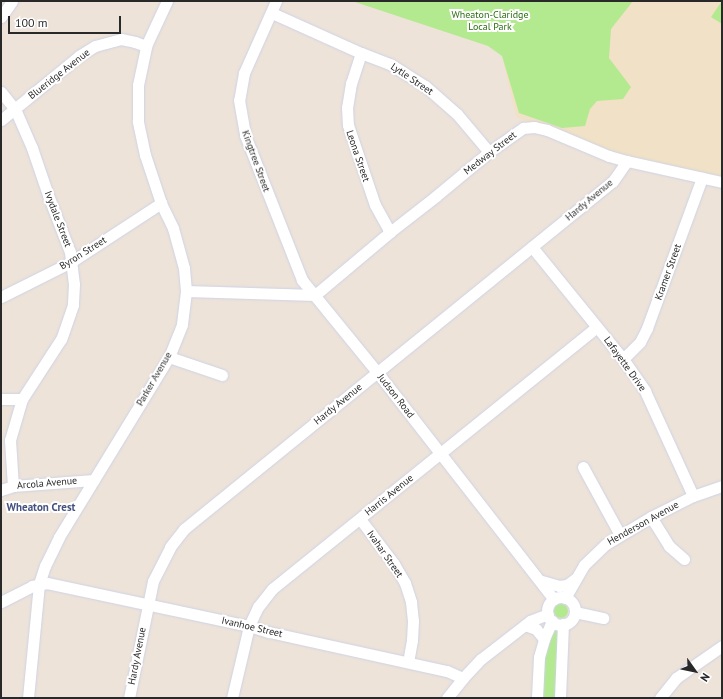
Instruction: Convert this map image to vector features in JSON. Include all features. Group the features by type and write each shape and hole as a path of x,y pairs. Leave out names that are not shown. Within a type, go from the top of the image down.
{"street":[{"path":"1,16 12,1"},
{"name":"Parker Avenue","path":"28,698 39,584 45,566 59,537 169,357 182,324 186,291 180,250 161,203 145,155 138,121 138,86 146,46 167,1"},
{"name":"Kingtree Street","path":"276,1 272,13 244,73 239,100 245,135 302,280 315,295"},
{"name":"Lytle Street","path":"272,13 361,53 390,64 425,86 457,114 489,152"},
{"name":"Blueridge Avenue","path":"1,120 79,56 95,46 121,39 146,46"},
{"name":"Leona Street","path":"361,53 351,83 347,107 348,125 375,205 390,232"},
{"name":"Ivydale Street","path":"1,92 15,109 32,148 70,252 74,284 73,305 61,339 22,399 10,440 13,486"},
{"name":"Medway Street","path":"315,295 489,152 518,130 523,128 534,127 546,130 609,156 627,161 722,182"},
{"name":"Hardy Avenue","path":"129,698 147,605 159,566 170,547 184,528 532,247 612,180 627,161"},
{"name":"Kramer Street","path":"623,360 640,342 647,328 702,178"},
{"name":"Byron Street","path":"1,297 71,262 161,203"},
{"name":"Lafayette Drive","path":"532,247 623,360 645,391 693,496"},
{"path":"186,291 315,295"},
{"name":"Judson Road","path":"315,295 541,581 560,599"},
{"name":"Harris Avenue","path":"232,698 249,626 258,608 272,588 360,519 597,327"},
{"path":"169,357 222,375"},
{"path":"1,399 22,399"},
{"path":"583,467 620,535"},
{"name":"Arcola Avenue","path":"1,490 13,486 94,480"},
{"name":"Henderson Avenue","path":"560,599 592,556 620,535 651,517 693,496 722,486"},
{"path":"651,517 669,546 684,559"},
{"name":"Ivahar Street","path":"360,519 394,564 405,583 411,602 413,621 412,640 408,662"},
{"path":"541,581 559,586 567,585 574,579"},
{"name":"Ivanhoe Street","path":"39,584 47,583 249,626 269,632 448,671 463,678"},
{"path":"1,602 39,584"},
{"path":"447,698 481,659 524,625 541,616 554,620 571,620 575,612 572,603 560,599 549,606 554,620 560,698"},
{"path":"575,612 603,618"},
{"path":"537,698 539,657 544,639 554,620"},
{"path":"524,625 536,629 544,639"},
{"path":"660,698 676,678 722,646"}],"shaded area":[{"path":"587,1 722,1 722,180 616,157 516,117 498,38"}],"green space":[{"name":"Wheaton-Claridge Local Park","path":"352,1 633,1 611,29 609,58 631,87 623,99 597,101 590,109 585,126 562,128 519,113 502,56 488,46"},
{"path":"722,1 722,24 711,17"},
{"path":"558,604 564,604 568,608 568,614 564,618 558,618 554,614 554,608"},
{"path":"553,630 559,632 556,698 540,698 541,663"}],"district":[{"name":"Wheaton Crest","path":"41,507"}]}
